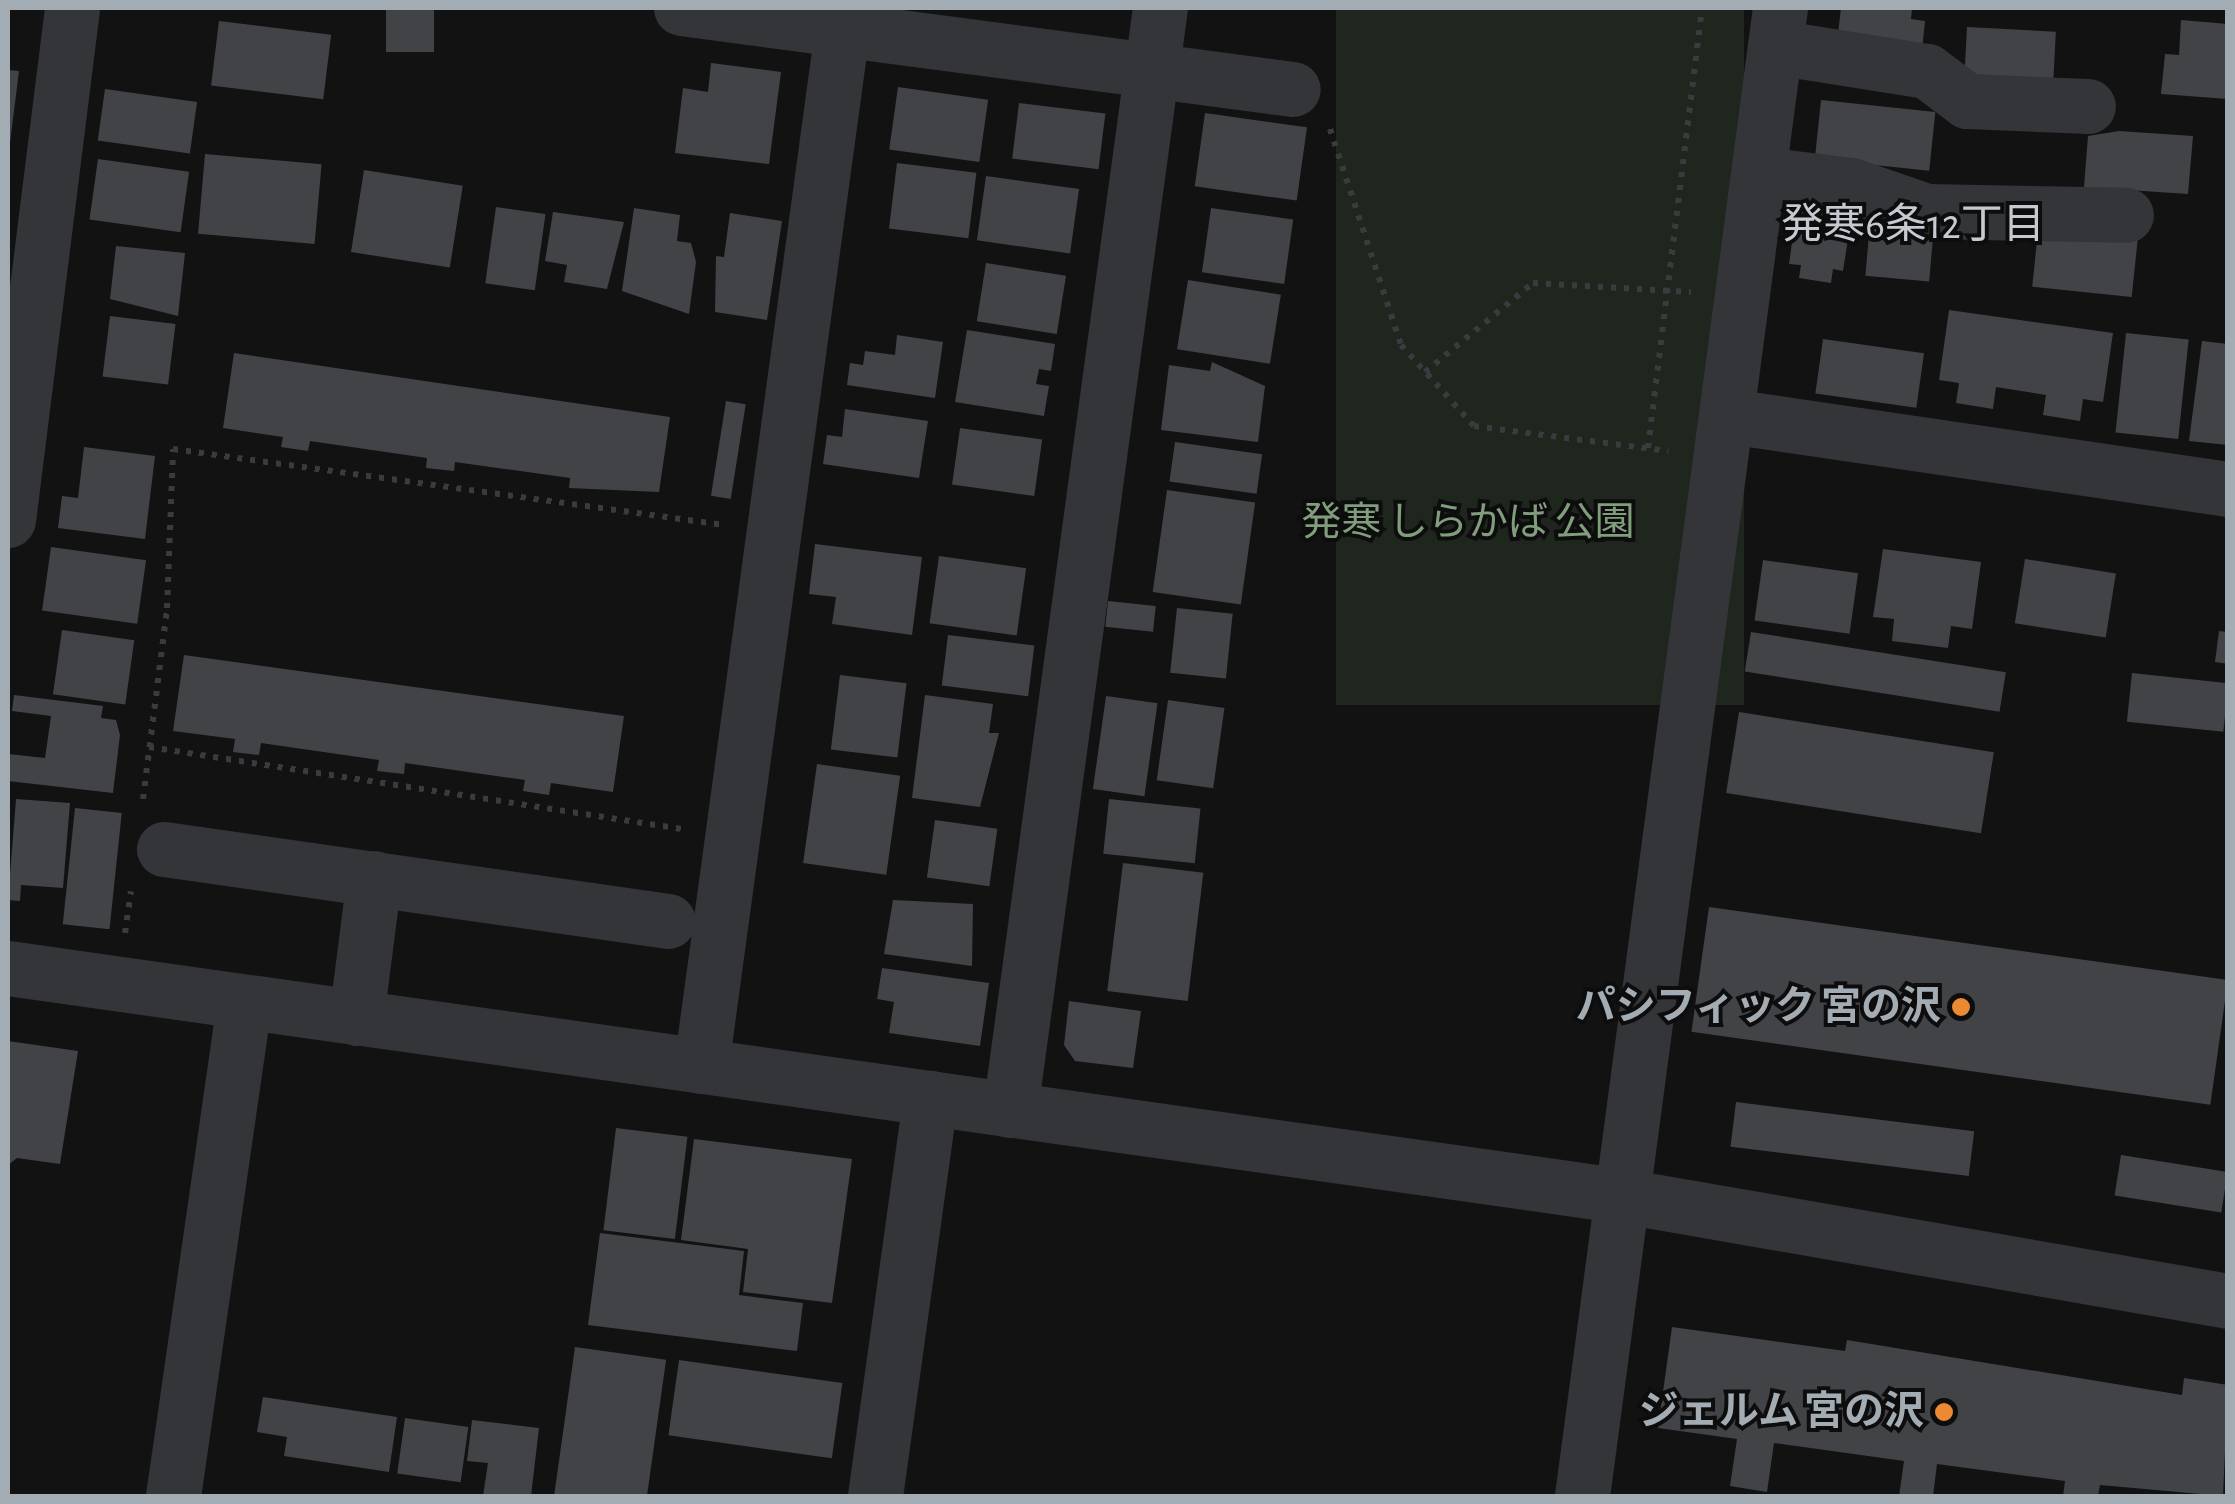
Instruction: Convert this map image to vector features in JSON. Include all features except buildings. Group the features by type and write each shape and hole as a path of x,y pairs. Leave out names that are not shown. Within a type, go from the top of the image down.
{"street":[{"path":"8,520 72,8"},
{"path":"681,8 844,18 1151,70 1304,104"},
{"path":"1010,1110 1160,8"},
{"path":"701,1066 844,18"},
{"path":"1582,1496 1778,27 1927,71 1967,101 2088,106"},
{"path":"1761,174 1851,185 1926,211 2126,216"},
{"path":"1728,416 2228,489"},
{"path":"146,845 668,921"},
{"path":"356,1018 374,878"},
{"path":"8,968 1624,1196 2228,1300"},
{"path":"174,1496 244,1002"},
{"path":"875,1496 930,1098"}],"path":[{"path":"1648,448 1702,8"},
{"path":"1304,104 1328,124 1401,345 1474,426 1676,452"},
{"path":"1425,372 1533,283 1712,294"},
{"path":"125,938 146,845 149,747 173,449 740,527"},
{"path":"149,747 703,832"}],"green space":[{"name":"発寒 しらかば 公園","path":"1336,8 1744,8 1744,705 1336,705"}],"place":[{"name":"パシフィック 宮の沢","path":"1961,1007"},
{"name":"ジェルム 宮の沢","path":"1944,1412"}],"district":[{"name":"発寒6条12丁目","path":"1913,225"}]}
